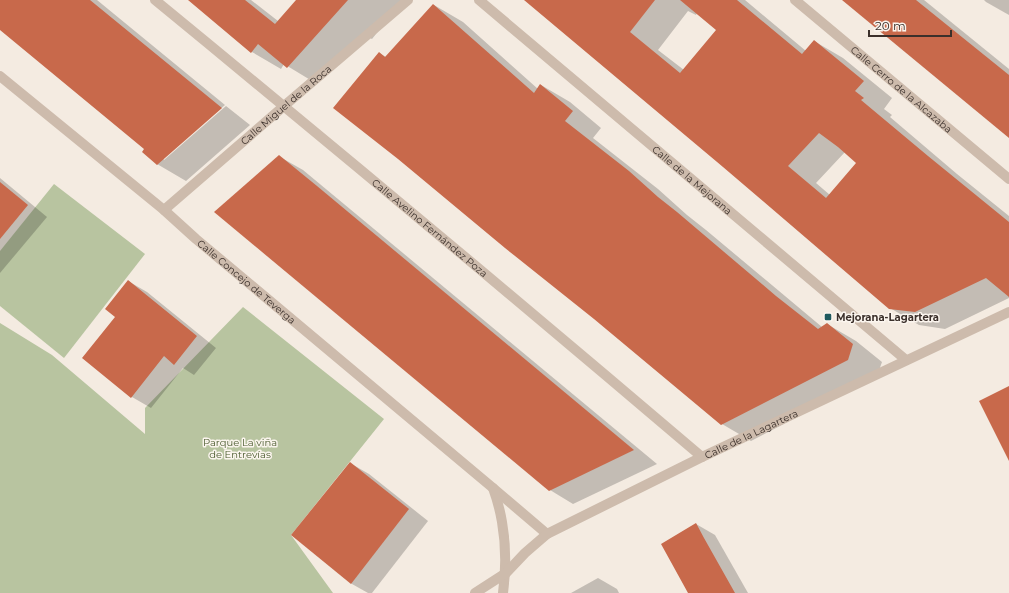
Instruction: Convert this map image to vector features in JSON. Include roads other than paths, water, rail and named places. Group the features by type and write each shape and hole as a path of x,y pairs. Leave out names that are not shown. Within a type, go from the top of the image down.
{"street":[{"name":"Calle Avelino Fernández Poza","path":"155,0 601,370 702,457"},
{"name":"Calle Miguel de la Roca","path":"164,210 408,0"},
{"name":"Calle de la Mejorana","path":"479,0 906,360"},
{"name":"Calle Cerro de la Alcazaba","path":"795,0 1009,179"},
{"name":"Calle Concejo de Teverga","path":"0,76 164,210 196,239 547,534"},
{"name":"Calle de la Lagartera","path":"475,593 506,573 525,553 547,534 702,457 1009,312"},
{"path":"493,488 502,522 506,573 503,593"}],"place":[{"name":"Mejorana-Lagartera","path":"828,317"}],"park label":[{"name":"Parque La viña de Entrevías","path":"240,448"}]}
